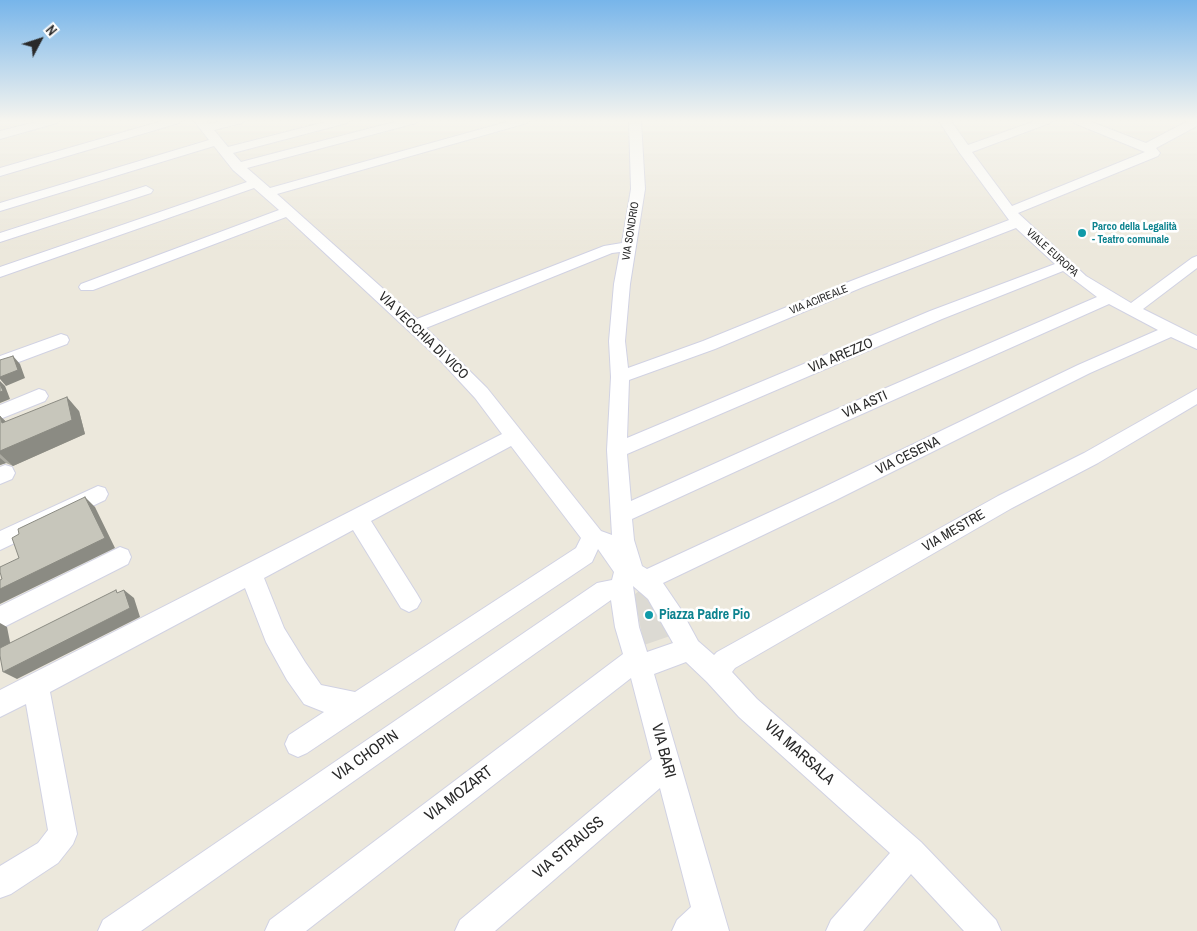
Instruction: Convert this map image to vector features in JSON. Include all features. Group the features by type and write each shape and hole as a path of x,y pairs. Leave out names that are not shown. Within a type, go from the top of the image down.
{"street":[{"path":"0,172 26,164"},
{"path":"0,208 127,164"},
{"name":"VIA VECCHIA DI VICO","path":"236,164 415,326 481,393 593,537 605,542 631,578"},
{"path":"238,167 248,164"},
{"path":"0,272 261,188 353,164"},
{"name":"VIA SONDRIO","path":"618,341 622,284 638,189 637,164"},
{"name":"VIALE EUROPA","path":"973,164 988,186 1014,216 1065,265 1088,284 1131,310 1197,342"},
{"name":"VIA ACIREALE","path":"620,377 709,345 857,284 1014,216 1026,206 1126,164"},
{"path":"0,238 146,190"},
{"path":"88,287 287,212"},
{"path":"415,326 609,249 629,247"},
{"path":"1131,310 1197,261"},
{"name":"VIA AREZZO","path":"618,450 936,315 1065,265"},
{"name":"VIA ASTI","path":"621,515 828,421 1109,298"},
{"name":"VIA CESENA","path":"631,578 827,496 1084,370 1172,330"},
{"path":"0,363 61,340"},
{"name":"VIA BARI","path":"618,341 620,377 618,450 621,515 623,540 631,578 627,627 666,766 702,925"},
{"path":"0,412 39,396"},
{"name":"VIA MESTRE","path":"716,673 726,660 734,655 1005,502 1090,458 1197,396"},
{"path":"0,704 514,436"},
{"path":"0,541 98,494"},
{"path":"358,519 409,601"},
{"path":"298,744 584,555 593,537"},
{"path":"0,618 120,557"},
{"path":"251,573 275,634 296,671 313,695 331,701 357,705"},
{"name":"VIA MARSALA","path":"631,578 656,592 672,616 689,649 716,673 748,708 911,852 985,931"},
{"name":"VIA CHOPIN","path":"114,931 605,590 631,578"},
{"name":"VIA MOZART","path":"281,931 638,662 689,649"},
{"path":"0,883 48,853 63,834 36,686"},
{"name":"VIA STRAUSS","path":"471,931 666,766"},
{"path":"842,931 911,852"}],"shaded area":[{"name":"Piazza Padre Pio","path":"640,590 647,592 673,635 644,645 634,595"}],"building":[{"path":"13,356 18,370 0,377 0,360"},
{"path":"67,397 72,420 0,451 0,416 2,423"},
{"path":"85,497 105,538 0,589 0,580 2,579 0,567 19,558 12,538 19,534 18,529"},
{"path":"116,590 117,593 124,590 130,608 3,672 0,648"}],"place":[{"name":"Parco della Legalità - Teatro comunale","path":"1082,233"},
{"name":"Piazza Padre Pio","path":"649,615"}]}
